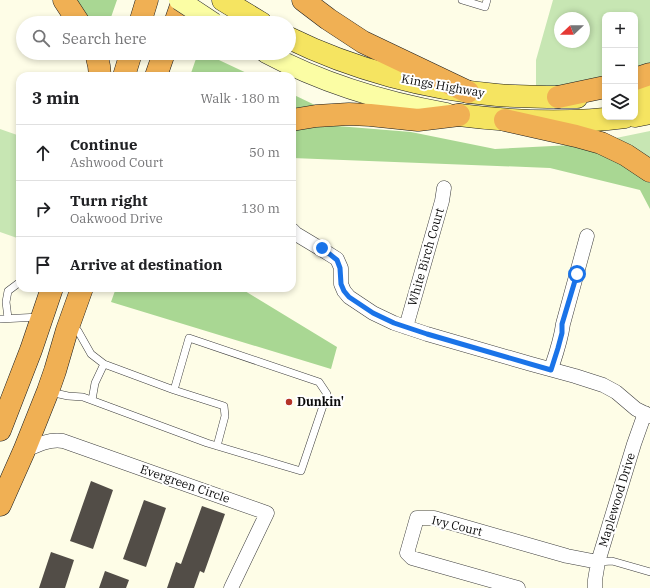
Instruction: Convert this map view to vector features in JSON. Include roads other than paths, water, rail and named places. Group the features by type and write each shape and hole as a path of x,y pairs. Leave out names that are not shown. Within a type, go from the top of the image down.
{"highway":[{"path":"64,0 74,16"},
{"path":"142,16 148,0"},
{"path":"177,16 183,0"},
{"path":"303,0 334,23 364,42 468,92"},
{"path":"98,60 100,72"},
{"path":"125,72 129,60"},
{"path":"157,72 162,60"},
{"path":"638,78 650,74"},
{"path":"558,97 602,88"},
{"path":"296,119 316,116 349,114 418,120 459,116"},
{"path":"505,120 601,143 626,155 650,171"},
{"path":"1,425 31,350 51,292"},
{"path":"0,505 48,391 81,292"},
{"path":"55,371 76,336 93,292"}],"main road":[{"path":"179,0 203,16"},
{"path":"223,0 249,16"},
{"name":"Kings Highway","path":"296,41 342,60 372,70 406,80 468,92 525,97 602,98"},
{"path":"280,60 309,73 361,92 408,106 459,116 553,122 602,119"},
{"path":"638,95 650,93"},
{"path":"638,115 650,113"}],"street":[{"name":"White Birch Court","path":"406,327 442,201 444,188"},
{"path":"296,234 322,248 337,260 340,268 341,284 344,291 349,297 384,319 464,345 603,385 616,392 636,409 647,415"},
{"path":"551,370 562,333 562,324 587,236"},
{"name":"Maplewood Drive","path":"595,588 598,562 616,503 647,415"},
{"name":"Evergreen Circle","path":"24,451 44,442 52,440 63,441 267,513 231,588"},
{"name":"Ivy Court","path":"518,588 412,558 407,553 417,518 434,518 567,556 598,562"}],"lane":[{"path":"462,0 485,7 487,0"},
{"path":"8,318 6,302 8,291 16,285"},
{"path":"0,319 42,317"},
{"path":"78,331 91,354 104,364 174,390 224,406 225,416 217,446"},
{"path":"48,391 68,396 83,397 207,443 302,471 328,394 319,382 189,338 174,390"},
{"path":"92,400 95,383 104,364"},
{"path":"598,562 612,561 650,572"}],"place":[{"name":"Dunkin'","path":"289,402"}]}
